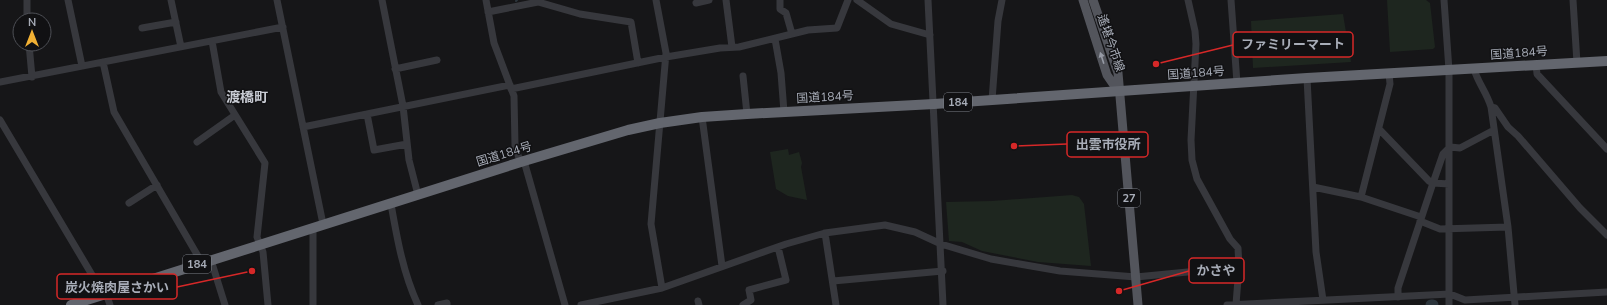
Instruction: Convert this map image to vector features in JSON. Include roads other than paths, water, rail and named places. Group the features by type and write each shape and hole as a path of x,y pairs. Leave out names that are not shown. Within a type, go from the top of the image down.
{"highway":[{"name":"国道184号","path":"71,305 524,161 628,130 660,123 702,117 747,114 934,104 1307,78 1607,61"}],"main road":[{"name":"遙堪今市線","path":"1083,0 1107,75 1119,92"},
{"name":"遙堪今市線","path":"1093,0 1118,73 1119,92"},
{"name":"27","path":"1119,92 1138,305"}],"street":[{"path":"27,0 27,12"},
{"path":"68,0 82,66"},
{"path":"171,0 181,47"},
{"path":"277,0 323,224"},
{"path":"382,0 403,106 408,160 418,195"},
{"path":"486,0 494,43 515,105 515,146 519,158 524,161 565,305"},
{"path":"656,0 665,43 666,58 651,224 662,288"},
{"path":"696,3 708,0"},
{"path":"726,0 732,47"},
{"path":"780,0 780,9 786,13 792,34"},
{"path":"303,127 403,106 775,39 819,28 837,28 848,0"},
{"path":"857,0 891,24 930,35"},
{"path":"928,0 943,272 943,305"},
{"path":"992,100 998,21 1002,0"},
{"path":"1188,0 1195,31 1191,140 1192,160 1197,179 1230,239 1238,248 1236,304"},
{"path":"1231,0 1237,83"},
{"path":"1444,0 1449,70 1450,305"},
{"path":"1573,0 1577,62"},
{"path":"488,12 538,1 580,14 631,22 638,63"},
{"path":"142,28 176,22"},
{"path":"0,82 283,27"},
{"path":"775,39 781,73 784,112"},
{"path":"212,41 221,92 265,163 257,237 263,252 268,305"},
{"path":"30,52 32,77"},
{"path":"396,69 437,60"},
{"path":"103,62 114,112 157,185 206,261 225,305"},
{"path":"1536,64 1537,74 1607,149"},
{"path":"1474,69 1477,80 1487,95 1491,107 1508,227 1515,305"},
{"path":"1361,197 1390,84 1389,73"},
{"path":"743,76 747,114"},
{"path":"1307,78 1316,252 1323,300"},
{"path":"1491,107 1495,108 1508,127 1518,136 1580,208 1607,235"},
{"path":"367,114 374,150 407,144"},
{"path":"197,142 235,115"},
{"path":"702,117 722,266"},
{"path":"0,120 101,290 106,293 110,305"},
{"path":"1379,128 1429,181 1433,183 1449,184"},
{"path":"1450,147 1460,148 1494,130"},
{"path":"1398,297 1398,288 1443,154 1450,147"},
{"path":"129,204 157,185"},
{"path":"1313,187 1361,197 1421,219 1440,229 1508,227"},
{"path":"391,204 404,268 410,288 418,305"},
{"path":"581,305 662,288 778,247 826,233 885,225 915,232 941,244 991,258 1060,271 1136,277 1238,267"},
{"path":"313,228 313,305"},
{"path":"826,233 836,305"},
{"path":"743,305 751,300 749,290 786,280 778,247"},
{"path":"833,281 943,272"},
{"path":"1228,305 1323,300 1370,302 1398,297 1450,294 1467,302 1514,297 1607,292"},
{"path":"438,305 447,303 447,305"}],"place":[{"name":"ファミリーマート","path":"1156,64"},
{"name":"出雲市役所","path":"1014,146"},
{"name":"炭火焼肉屋さかい","path":"252,271"},
{"name":"かさや","path":"1119,291"}],"district":[{"name":"渡橋町","path":"247,97"}]}
